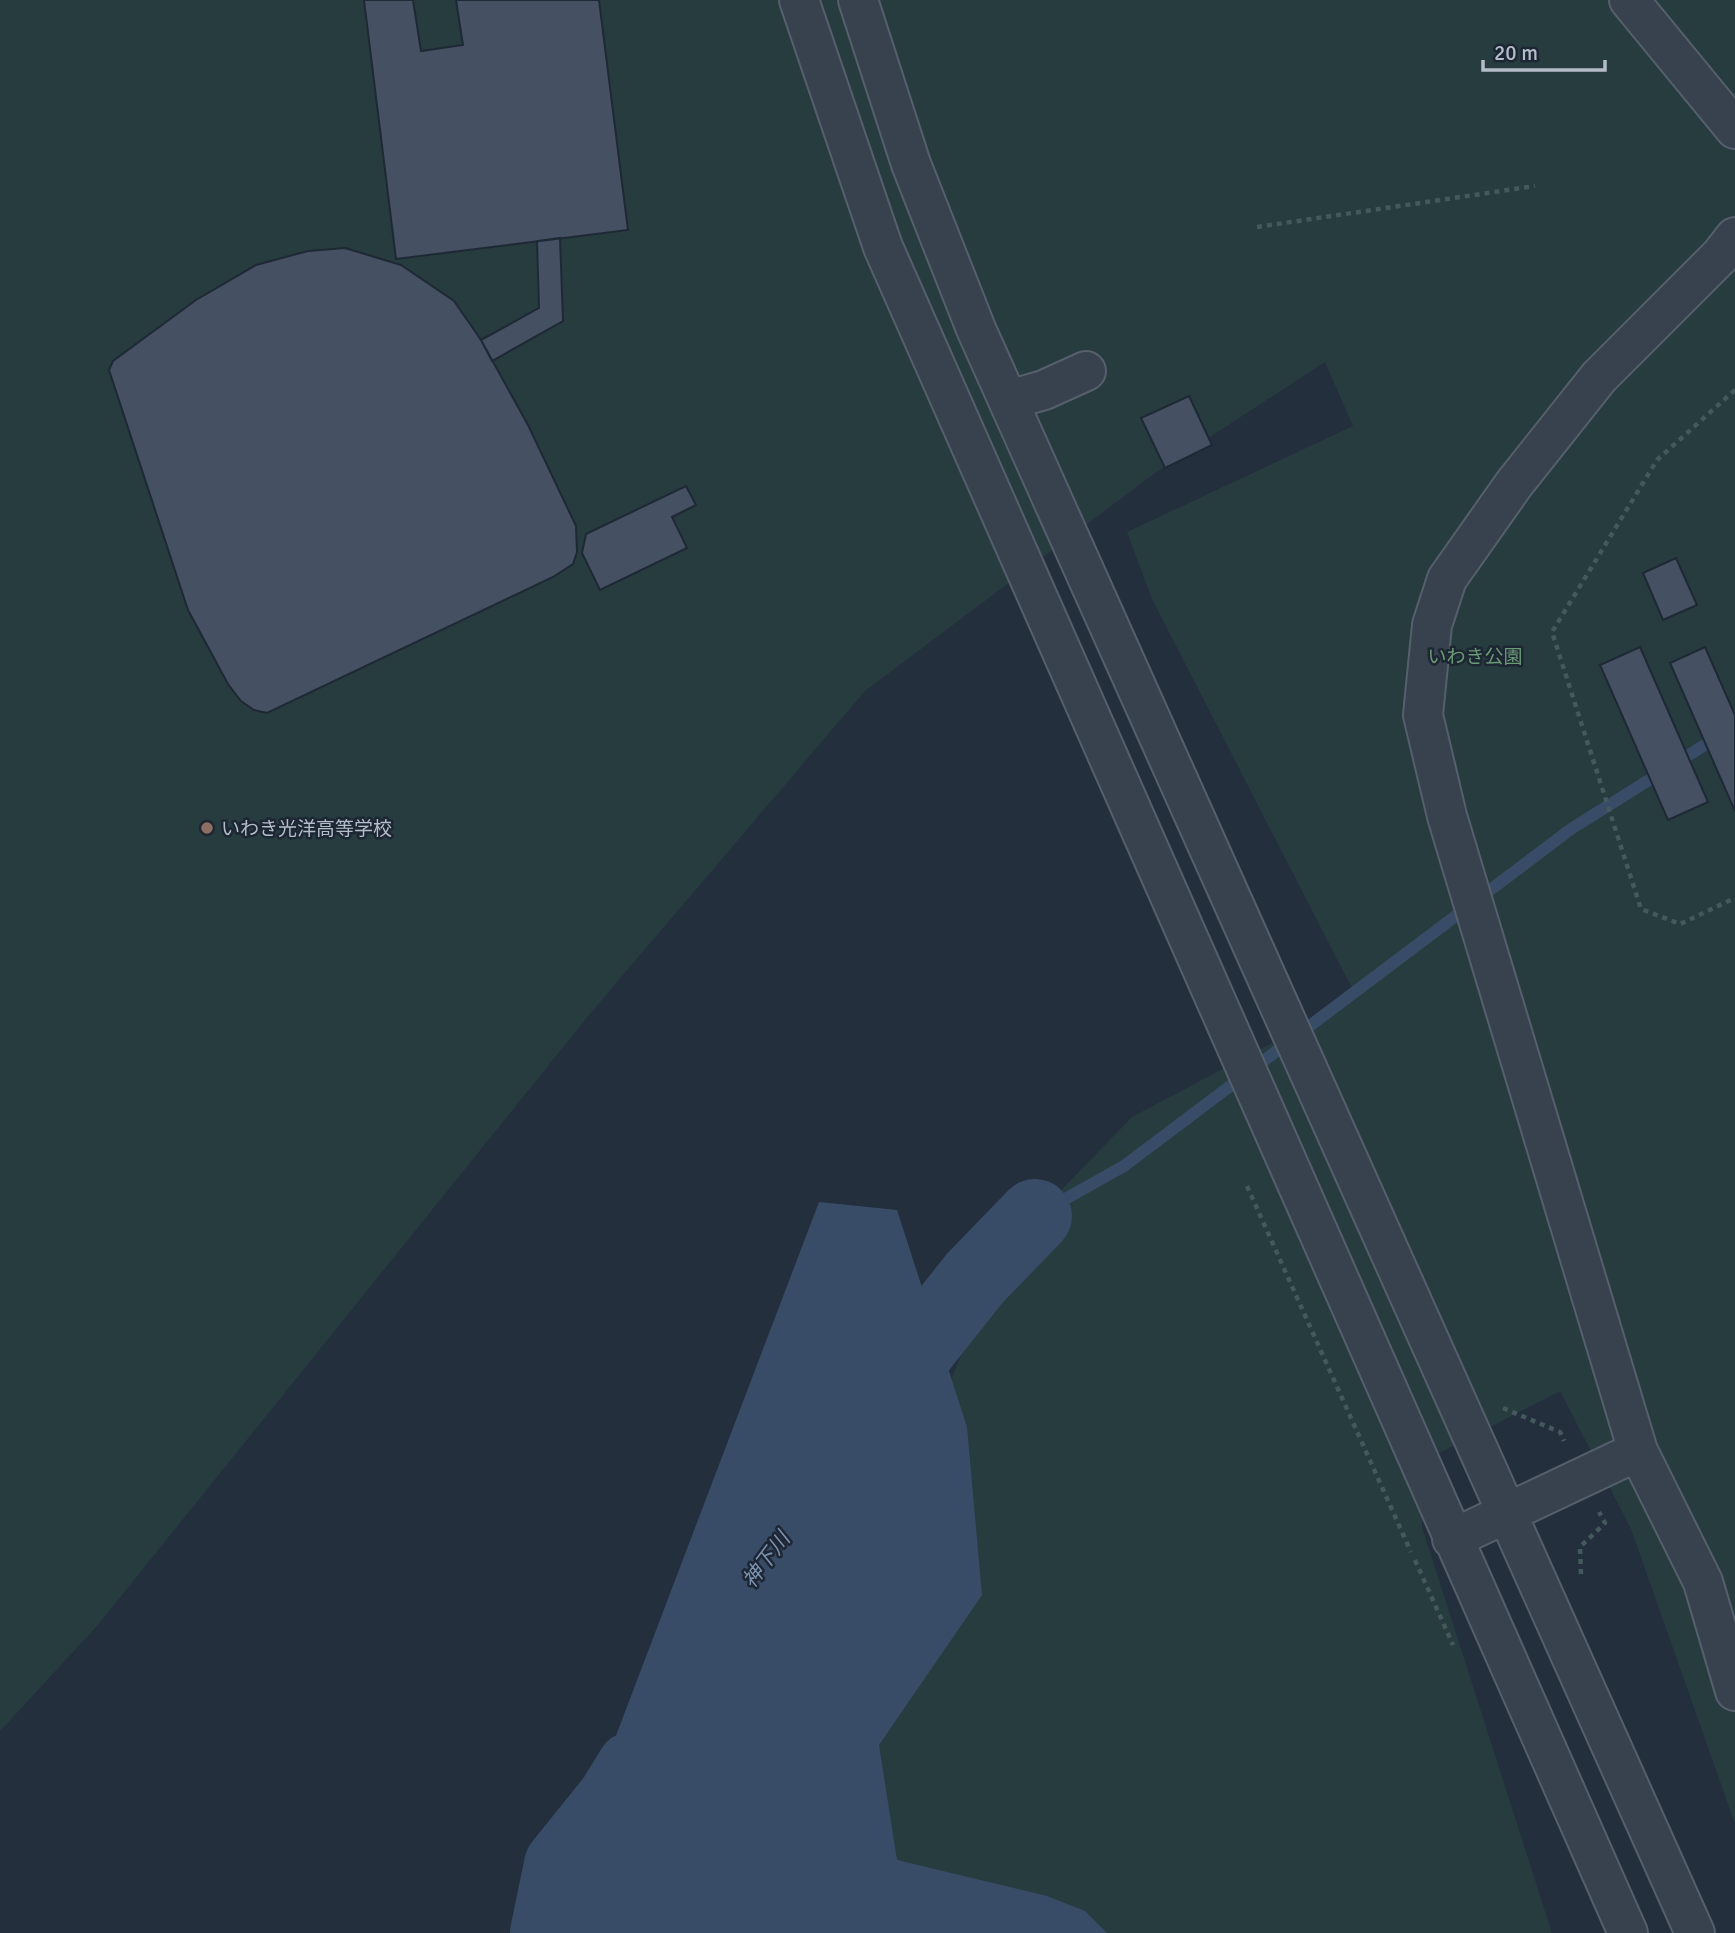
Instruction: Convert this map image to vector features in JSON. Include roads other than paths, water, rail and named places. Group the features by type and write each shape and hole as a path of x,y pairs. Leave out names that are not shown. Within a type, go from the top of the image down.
{"street":[{"path":"799,0 883,247 1451,1539 1628,1933"},
{"path":"858,0 911,164 976,329 1695,1933"},
{"path":"1629,0 1735,129"},
{"path":"1735,237 1721,256 1600,377 1506,495 1447,579 1432,625 1424,676 1423,715 1432,760 1638,1451 1703,1582 1735,1691"},
{"path":"1009,400 1044,390 1086,371"},
{"path":"1451,1539 1508,1515 1580,1477 1638,1451"}],"water":[{"path":"819,1202 897,1210 967,1427 982,1595 879,1745 897,1860 1047,1896 1085,1911 1107,1933 525,1933 558,1888"}],"waterway":[{"path":"1035,1216 1124,1166 1571,829 1735,726"},
{"name":"神下川","path":"871,1409 975,1278 1035,1216"},
{"name":"神下川","path":"547,1933 561,1865 614,1799 633,1768"}],"place":[{"name":"いわき光洋高等学校","path":"207,828"}],"park label":[{"name":"いわき公園","path":"1475,656"}]}
